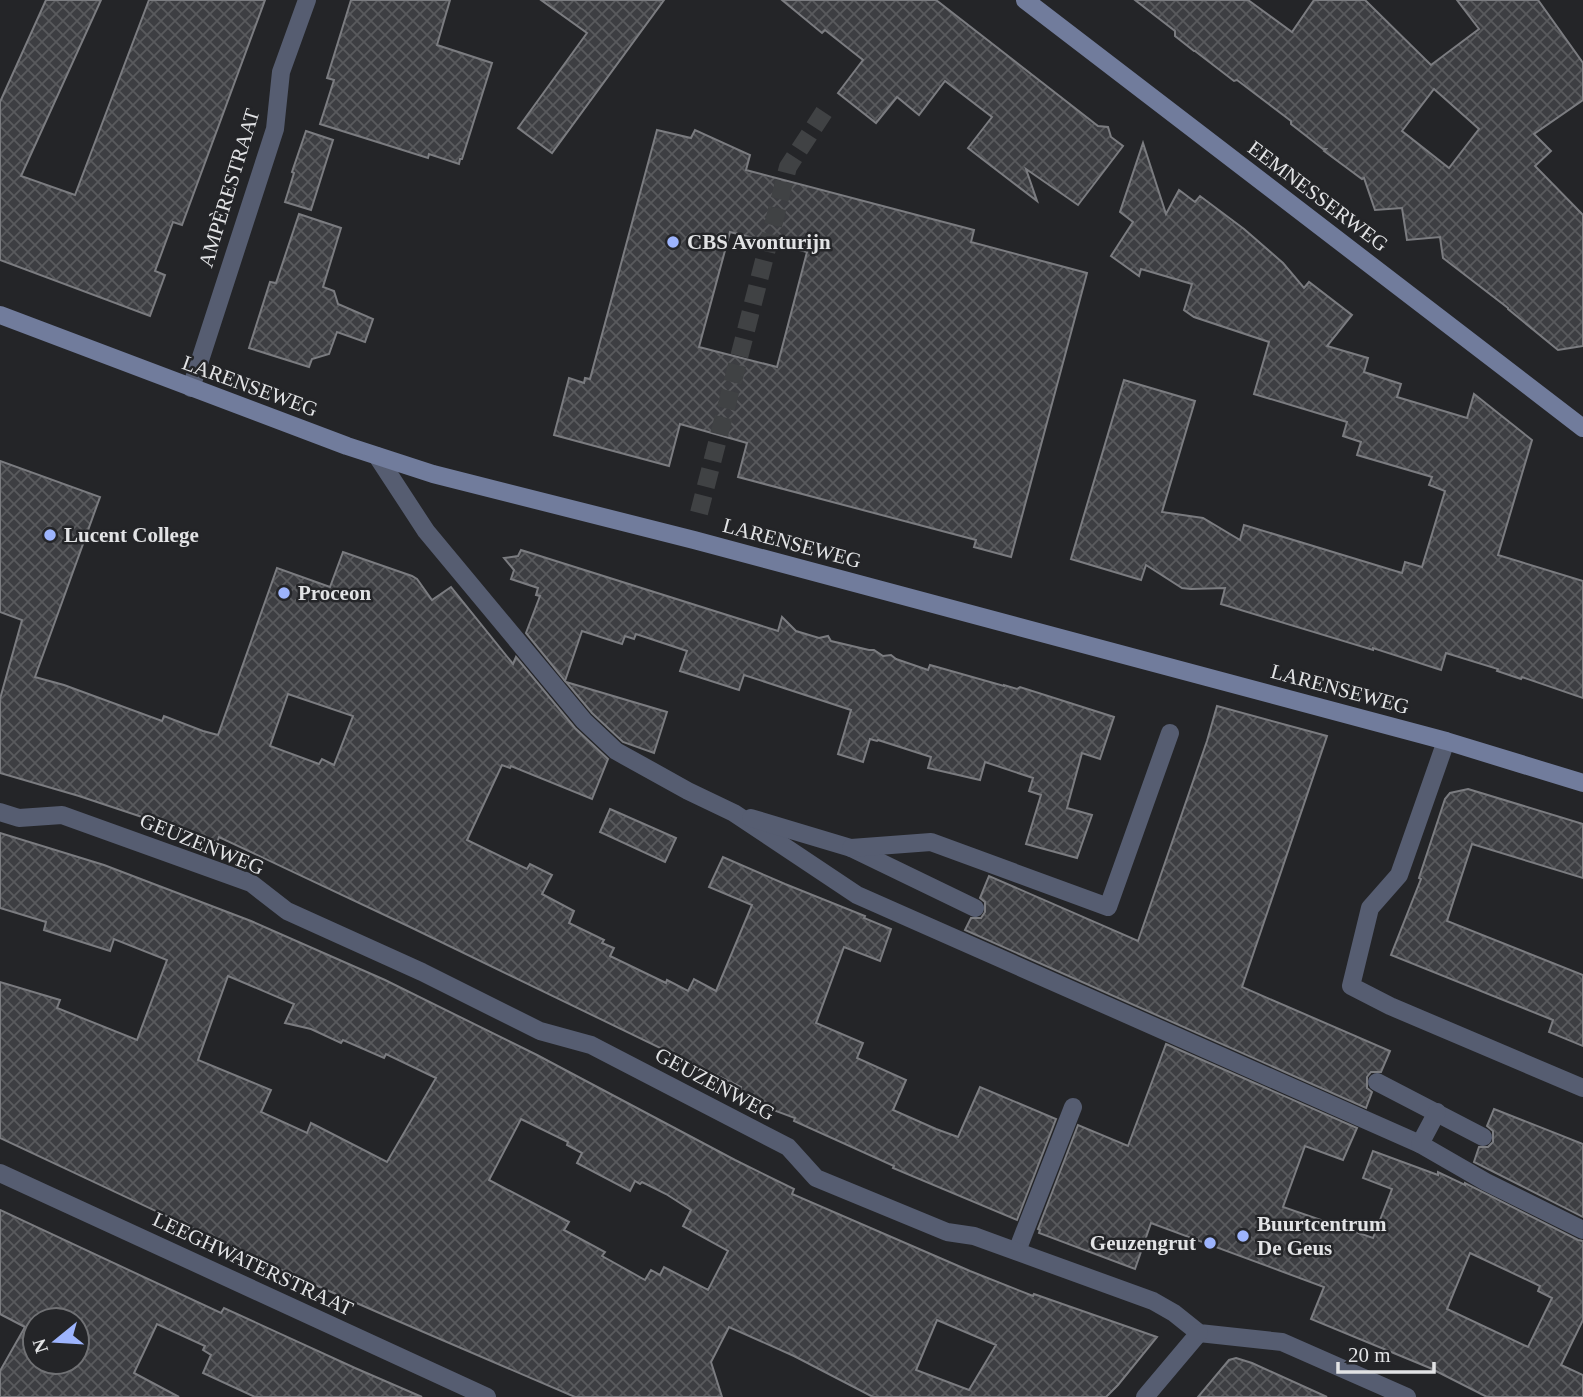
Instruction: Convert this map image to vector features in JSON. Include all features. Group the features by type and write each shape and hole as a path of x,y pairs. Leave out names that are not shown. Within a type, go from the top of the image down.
{"street":[{"name":"AMPÈRESTRAAT","path":"191,388 275,129 281,72 307,0"},
{"name":"EEMNESSERWEG","path":"1025,0 1583,428"},
{"name":"LARENSEWEG","path":"0,315 377,456 445,477 694,540 1446,741 1583,783"},
{"path":"377,456 426,531 584,721 616,751 734,813 857,895 1420,1144 1486,1182 1579,1227"},
{"path":"851,848 930,842 1108,907 1170,733"},
{"path":"1446,741 1399,875 1370,908 1351,986 1390,1006 1583,1088"},
{"name":"GEUZENWEG","path":"0,812 19,818 61,815 251,883 287,911 422,972 540,1031 590,1045 788,1147 816,1178 947,1232 974,1236 1153,1301 1174,1313 1199,1333"},
{"path":"734,813 851,848 975,908"},
{"path":"1377,1082 1483,1137"},
{"path":"1017,1251 1073,1107"},
{"path":"1420,1144 1437,1112"},
{"name":"LEEGHWATERSTRAAT","path":"0,1173 487,1397"},
{"path":"1145,1397 1199,1333 1282,1342 1407,1397"}],"building":[{"path":"46,0 101,0 21,176 75,195 149,0 265,0 182,225 173,222 155,271 165,275 150,316 0,260 0,102"},
{"path":"351,0 450,0 437,45 492,63 459,164 429,154 428,158 320,124 334,80 327,78"},
{"path":"541,0 664,0 552,153 518,128 587,33"},
{"path":"782,0 936,0 1098,126 1108,127 1111,137 1123,146 1078,205 1026,169 1037,201 968,148 992,117 945,81 919,115 897,97 876,123 838,93 863,60 825,30 822,33"},
{"path":"1135,0 1248,0 1292,32 1314,0 1365,0 1431,65 1479,29 1457,0 1538,0 1583,63 1583,100 1534,134 1551,151 1535,166 1583,215 1583,346 1558,350 1443,258 1440,237 1407,240 1402,208 1375,210 1364,178 1324,151 1326,149 1237,80 1234,81 1194,51 1175,36 1175,31","holes":["1434,89 1479,129 1449,168 1402,131"]},
{"path":"657,130 691,138 695,130 750,155 746,170 974,230 971,242 1087,273 1011,557 974,547 976,540 738,477 747,443 680,424 669,466 554,435 569,378 584,383 585,378 590,379","holes":["730,232 807,252 777,367 699,347"]},
{"path":"306,131 333,140 311,210 285,202"},
{"path":"1143,143 1166,214 1179,190 1195,202 1200,196 1283,263 1304,288 1309,282 1352,315 1327,346 1368,358 1364,372 1401,384 1397,397 1467,418 1474,394 1532,440 1498,555 1583,581 1583,698 1446,653 1441,670 1221,604 1225,588 1182,588 1146,565 1141,580 1071,559 1124,380 1195,401 1162,512 1203,518 1240,540 1244,525 1402,573 1405,562 1422,567 1445,491 1429,485 1432,477 1357,455 1361,442 1343,436 1347,422 1254,394 1269,342 1194,317 1184,310 1192,284 1141,269 1139,276 1111,256 1133,222 1120,212"},
{"path":"299,214 341,228 323,287 334,291 338,304 373,319 365,342 337,332 329,354 312,359 309,367 249,348 270,282 276,283"},
{"path":"0,461 100,497 35,677 162,721 164,716 218,735 277,568 330,587 343,552 412,576 432,600 451,587 513,664 516,657 575,728 608,759 592,799 511,766 502,765 467,840 527,869 530,864 552,875 542,894 574,911 569,923 604,940 602,943 614,948 610,956 688,991 694,979 716,991 752,905 709,887 723,857 891,929 880,961 844,947 816,1023 863,1043 857,1058 906,1080 893,1110 936,1129 958,1137 980,1087 1056,1119 1017,1220 893,1168 894,1166 794,1121 795,1118 760,1105 761,1103 739,1094 741,1087 219,837 217,842 0,773 0,699 22,620 0,612","holes":["288,694 353,716 334,765 322,759 319,764 270,746"]},
{"path":"521,550 778,631 782,617 796,631 819,638 828,636 831,641 874,650 883,656 891,655 928,670 930,665 1004,686 1017,689 1020,687 1114,717 1100,759 1082,753 1067,808 1092,815 1077,858 1026,844 1041,795 1029,791 1033,778 985,762 980,780 928,768 931,757 870,739 863,762 838,754 851,710 744,675 739,690 680,671 687,651 636,634 634,639 625,636 622,644 582,631 565,681 526,633 540,596 536,595 538,588 511,579 514,570 504,558 518,556"},
{"path":"566,682 667,712 654,753 623,742 592,713"},
{"path":"1217,706 1327,736 1242,987 1390,1051 1381,1072 1371,1072 1367,1077 1367,1088 1372,1092 1366,1108 965,930 971,918 981,918 985,912 985,902 980,898 989,876 1138,941"},
{"path":"1468,789 1583,824 1583,878 1472,844 1447,921 1583,975 1583,1046 1549,1032 1553,1020 1391,955 1421,879 1419,878 1445,799 1450,793"},
{"path":"610,809 676,838 665,862 600,832"},
{"path":"0,833 104,865 251,921 385,980 537,1055 794,1189 792,1194 1033,1296 1034,1294 1157,1337 1106,1397 873,1397 794,1356 729,1327 711,1362 722,1397 575,1397 288,1273 0,1138 0,982 60,1000 57,1008 137,1040 167,960 114,939 110,951 44,930 46,922 0,908","holes":["228,976 294,1004 285,1023 311,1029 341,1043 343,1040 384,1058 386,1054 436,1078 387,1162 311,1123 307,1133 261,1112 271,1090 198,1060","521,1119 568,1142 567,1145 582,1153 577,1163 630,1191 635,1181 666,1194 691,1210 683,1226 728,1251 708,1290 664,1267 660,1275 651,1270 645,1280 602,1256 605,1252 564,1230 569,1222 489,1180","937,1320 996,1345 969,1390 916,1370"]},
{"path":"1166,1044 1357,1128 1343,1160 1305,1146 1283,1207 1373,1238 1392,1189 1363,1178 1373,1151 1465,1183 1583,1241 1583,1320 1561,1365 1583,1375 1583,1397 1487,1397 1430,1368 1311,1319 1324,1287 1151,1223 1135,1269 1039,1233 1038,1229 1078,1125 1128,1146","holes":["1470,1253 1540,1286 1538,1291 1552,1298 1528,1347 1447,1309"]},
{"path":"1494,1109 1583,1144 1583,1217 1474,1162 1479,1147 1488,1147 1493,1142 1493,1131 1487,1126"},
{"path":"0,1210 221,1313 224,1308 422,1397 255,1397 203,1373 211,1355 203,1350 205,1346 157,1324 134,1373 179,1397 0,1397 0,1371 21,1334 21,1376 91,1376 91,1306 21,1306 21,1325 0,1314"},
{"path":"1236,1358 1327,1397 1198,1397 1229,1360"}],"tunnel":[{"path":"699,513 788,167 826,109"}],"place":[{"name":"CBS Avonturijn","path":"673,242"},
{"name":"Lucent College","path":"50,535"},
{"name":"Proceon","path":"284,593"},
{"name":"Buurtcentrum De Geus","path":"1243,1236"},
{"name":"Geuzengrut","path":"1210,1243"}]}
